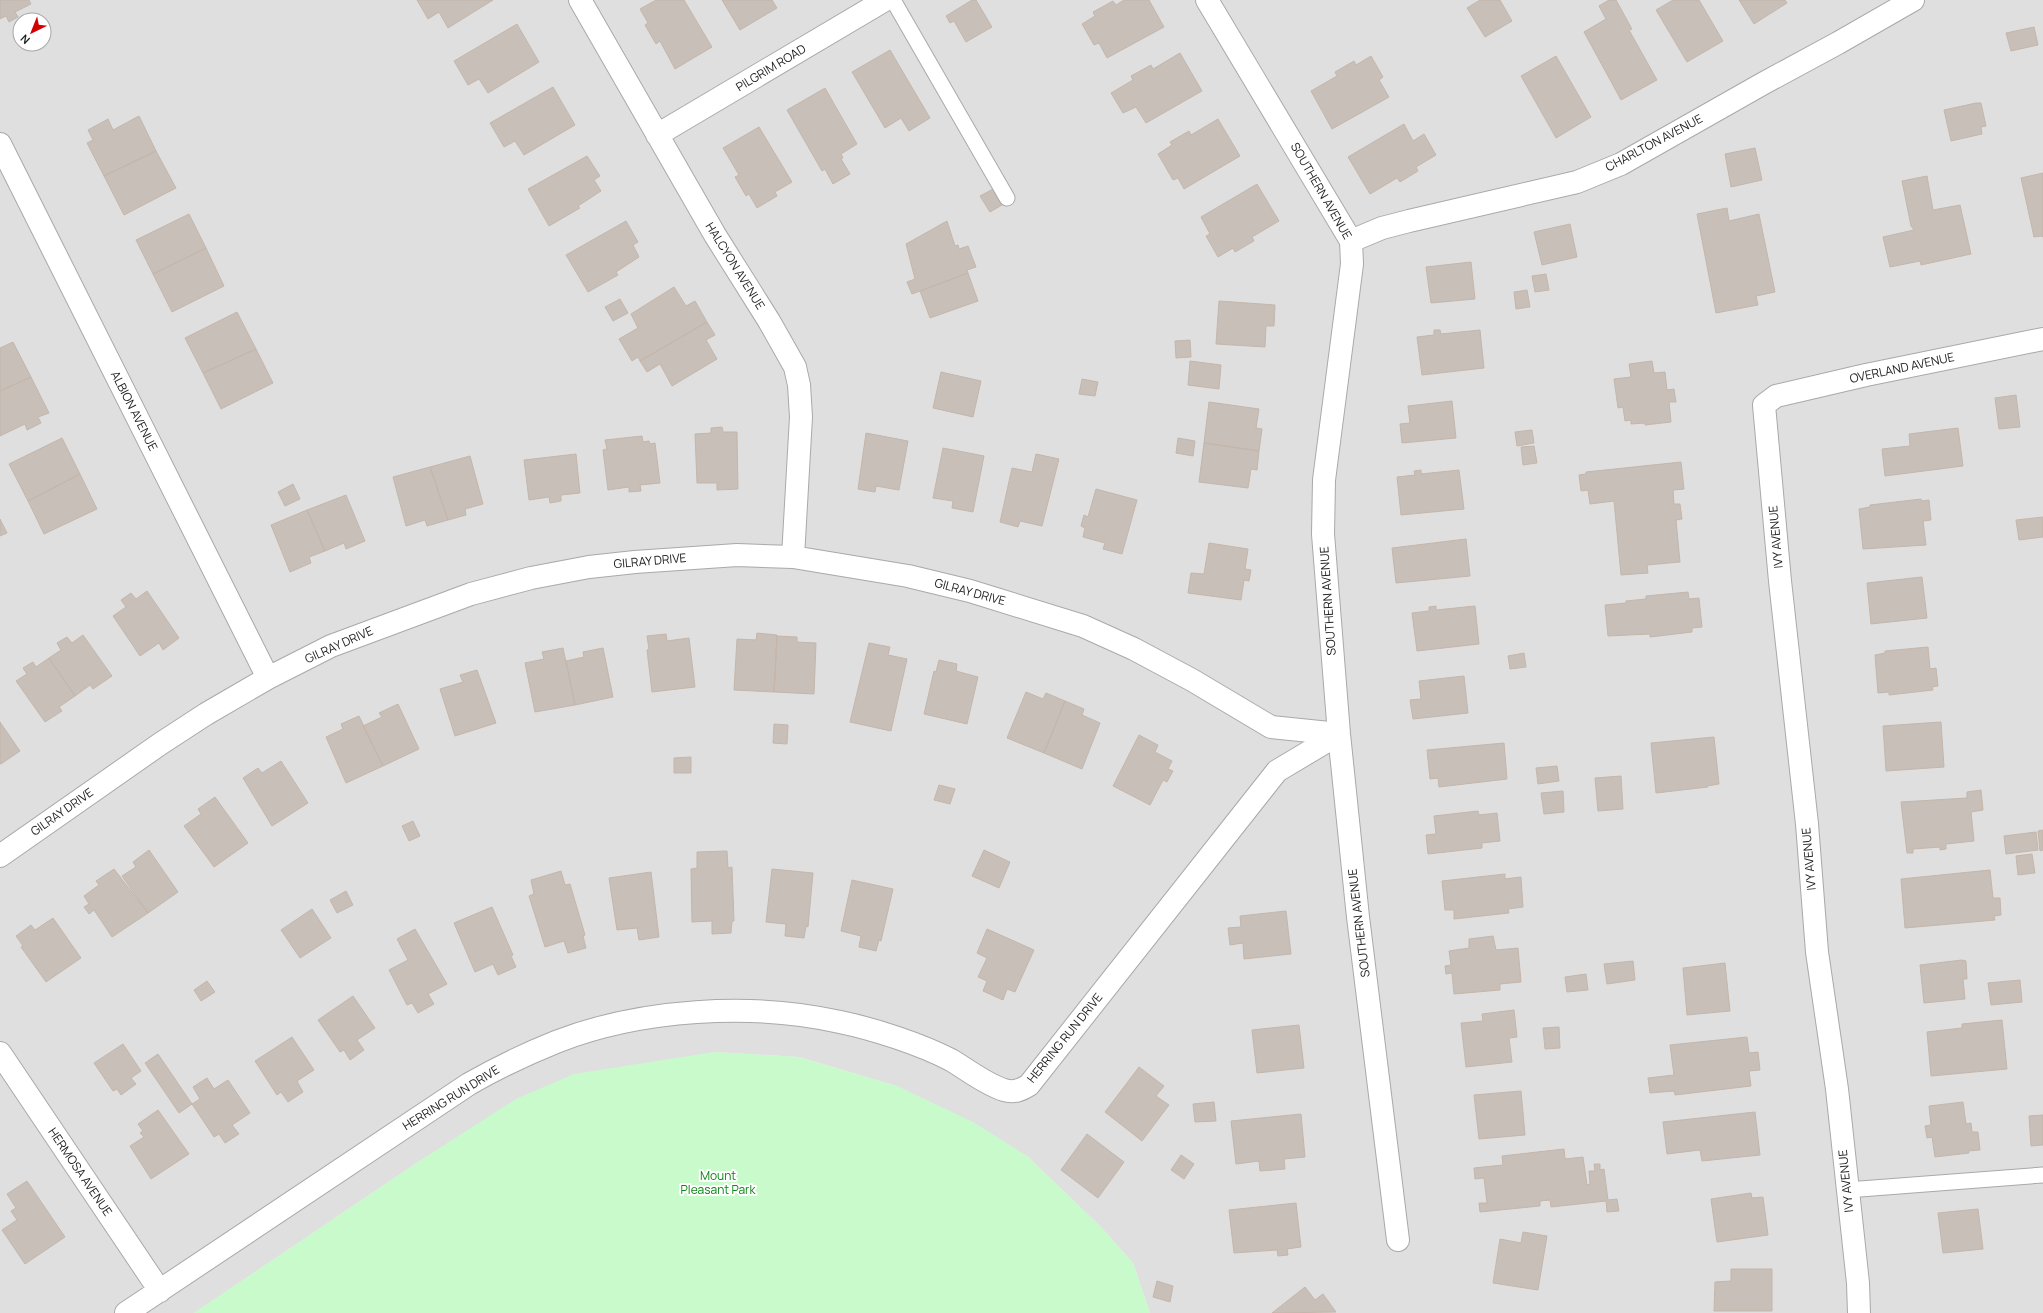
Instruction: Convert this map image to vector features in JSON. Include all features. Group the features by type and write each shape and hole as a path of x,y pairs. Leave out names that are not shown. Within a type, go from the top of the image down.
{"street":[{"name":"HALCYON AVENUE","path":"580,0 657,135 794,367 799,385 801,417 793,558"},
{"name":"PILGRIM ROAD","path":"657,135 885,0"},
{"name":"SOUTHERN AVENUE","path":"1207,0 1352,241 1352,264 1324,480 1323,534 1339,734 1358,917 1398,1240"},
{"name":"CHARLTON AVENUE","path":"1352,241 1382,228 1577,182 1621,164 1913,0"},
{"name":"ALBION AVENUE","path":"0,144 268,678"},
{"name":"OVERLAND AVENUE","path":"1764,405 1776,396 1866,375 2043,339"},
{"name":"IVY AVENUE","path":"1764,405 1780,581 1807,824 1817,952 1837,1089 1858,1284 1859,1313"},
{"name":"GILRAY DRIVE","path":"0,856 160,744 206,714 268,678 332,646 395,621 471,594 531,578 589,567 642,561 738,556 793,558 908,576 970,591 1083,626 1134,649 1192,680 1271,727 1339,734"},
{"name":"HERRING RUN DRIVE","path":"126,1313 469,1084 510,1062 544,1047 598,1029 644,1019 694,1012 744,1010 788,1014 840,1022 897,1039 950,1060 1005,1091 1018,1091 1029,1085 1277,770 1339,734"},
{"name":"HERMOSA AVENUE","path":"0,1053 160,1291"}],"lane":[{"path":"893,0 1007,198"},
{"path":"1847,1190 2043,1175"}],"shaded area":[{"path":"0,0 2043,0 2043,1313 1150,1313 1133,1263 1100,1226 1027,1156 897,1086 799,1057 714,1052 424,1158 194,1313 0,1313"}],"green space":[{"name":"Mount Pleasant Park","path":"714,1052 798,1057 897,1086 973,1122 1027,1156 1100,1226 1133,1263 1150,1313 194,1313 424,1158 516,1099 574,1074"}],"building":[{"path":"0,0 29,0 31,4 12,12 12,20 9,22 6,16 0,19"},
{"path":"417,0 493,0 448,28 439,12 428,19"},
{"path":"656,0 684,0 712,47 675,69 660,41 656,44 645,25 648,23 640,9"},
{"path":"722,0 772,0 777,8 740,30"},
{"path":"972,0 976,0 992,27 966,42 954,21 950,23 946,16"},
{"path":"1124,0 1149,0 1164,27 1107,58 1099,43 1094,45 1082,24 1095,16 1093,12 1113,1 1116,5"},
{"path":"1480,0 1500,0 1512,21 1485,37 1467,8"},
{"path":"1609,0 1616,0 1632,29 1629,30 1657,80 1621,100 1584,32 1606,19 1599,6"},
{"path":"1673,0 1699,0 1723,41 1687,62 1656,10"},
{"path":"1739,0 1785,0 1787,3 1754,24"},
{"path":"517,24 539,62 488,93 479,79 468,85 454,61"},
{"path":"2034,27 2038,45 2011,51 2006,33"},
{"path":"890,50 930,118 909,131 901,118 885,128 852,72"},
{"path":"1180,53 1202,91 1146,123 1136,107 1123,113 1111,93 1133,80 1131,76 1151,65 1153,69"},
{"path":"1371,56 1383,77 1379,80 1389,97 1332,129 1311,91 1337,76 1335,72 1354,61 1356,65"},
{"path":"1556,56 1591,117 1556,138 1521,76"},
{"path":"553,87 575,125 524,155 515,141 504,147 490,123"},
{"path":"825,88 857,144 841,154 843,158 841,159 850,174 833,184 825,169 822,171 787,110"},
{"path":"1981,103 1986,126 1981,127 1982,134 1951,141 1944,110"},
{"path":"139,116 156,151 104,176 87,143 93,140 88,130 108,119 113,130"},
{"path":"1218,119 1240,156 1184,189 1178,178 1173,180 1158,154 1172,145 1170,142 1189,131 1191,135"},
{"path":"1404,124 1413,141 1424,134 1436,155 1416,167 1418,171 1400,182 1397,178 1370,194 1348,157"},
{"path":"759,127 792,182 775,192 777,196 757,208 749,194 746,196 735,177 739,175 723,148"},
{"path":"1755,148 1762,180 1731,187 1725,154"},
{"path":"156,151 176,188 124,215 104,176"},
{"path":"587,156 600,176 594,180 601,191 578,206 580,208 549,226 528,189"},
{"path":"2043,173 2043,237 2034,237 2021,178"},
{"path":"1927,176 1933,210 1960,205 1971,254 1921,265 1920,261 1890,267 1883,237 1914,230 1911,226 1902,181"},
{"path":"1257,184 1279,221 1252,237 1254,241 1235,252 1233,248 1218,257 1206,236 1210,234 1201,217"},
{"path":"993,189 1002,205 990,212 980,196"},
{"path":"1727,208 1729,221 1759,214 1775,292 1756,296 1758,305 1716,313 1697,214"},
{"path":"189,214 206,248 153,274 136,240"},
{"path":"626,221 638,242 633,245 639,257 616,272 618,275 588,292 566,255"},
{"path":"947,221 955,246 958,245 959,249 968,246 976,267 967,270 968,273 912,294 907,282 915,279 906,244"},
{"path":"1570,224 1577,257 1542,265 1534,232"},
{"path":"206,248 224,286 172,312 153,274"},
{"path":"1471,262 1475,299 1431,303 1426,267"},
{"path":"968,273 978,301 930,318 920,291"},
{"path":"1546,274 1549,290 1535,292 1532,276"},
{"path":"674,287 686,306 695,301 707,322 640,361 638,357 632,361 619,339 638,328 631,314"},
{"path":"1527,290 1530,307 1516,309 1514,292"},
{"path":"620,299 628,313 613,321 605,307"},
{"path":"1219,301 1275,305 1274,326 1266,326 1265,347 1216,344"},
{"path":"237,312 256,349 203,373 185,338"},
{"path":"707,322 715,335 706,340 717,359 672,386 660,364 647,372 640,361"},
{"path":"1434,330 1440,330 1441,334 1480,330 1484,368 1422,375 1417,337 1434,335"},
{"path":"1190,340 1191,357 1176,358 1175,341"},
{"path":"13,342 31,377 0,391 0,348"},
{"path":"256,349 273,383 221,409 203,373"},
{"path":"1190,361 1221,365 1219,389 1188,385"},
{"path":"1652,361 1654,373 1665,372 1667,390 1674,389 1676,402 1669,402 1671,422 1645,425 1645,423 1631,424 1631,420 1625,421 1623,407 1618,408 1614,379 1631,377 1629,364"},
{"path":"941,372 981,381 973,417 933,408"},
{"path":"31,377 49,413 38,417 41,423 27,430 25,424 0,436 0,391"},
{"path":"1082,379 1098,382 1095,396 1079,394"},
{"path":"2016,395 2020,427 1999,429 1995,398"},
{"path":"1452,401 1456,438 1402,443 1400,424 1410,423 1408,406"},
{"path":"1209,402 1259,409 1256,428 1262,429 1259,451 1204,443"},
{"path":"722,427 723,432 737,432 738,489 717,490 717,483 697,483 695,434 711,433 711,428"},
{"path":"1958,428 1963,466 1885,476 1882,449 1910,446 1909,434"},
{"path":"1532,430 1534,443 1517,446 1515,432"},
{"path":"866,433 908,441 899,490 876,486 875,492 858,489"},
{"path":"642,436 643,442 649,441 650,444 655,443 660,483 640,485 641,491 629,492 629,487 608,490 603,450 607,449 605,440"},
{"path":"62,438 80,474 28,501 9,464"},
{"path":"1178,438 1195,441 1193,456 1176,453"},
{"path":"1204,443 1259,451 1257,470 1251,469 1248,488 1199,482"},
{"path":"1534,446 1537,463 1523,465 1521,447"},
{"path":"943,448 984,456 973,512 952,508 953,501 933,498"},
{"path":"576,454 580,493 561,495 561,501 550,503 549,497 529,500 524,460"},
{"path":"1036,454 1059,459 1042,526 1020,521 1018,527 1000,522 1012,468 1032,472"},
{"path":"470,456 483,504 465,509 466,515 448,520 430,467"},
{"path":"1681,462 1684,489 1673,490 1674,504 1680,504 1682,519 1676,520 1680,562 1647,565 1648,573 1621,575 1614,501 1590,504 1588,490 1581,491 1579,475 1586,474 1586,472"},
{"path":"430,467 448,520 427,526 425,520 406,526 393,477"},
{"path":"1421,470 1421,474 1459,470 1464,509 1401,515 1397,477 1415,475 1414,471"},
{"path":"80,474 97,509 44,534 28,501"},
{"path":"293,484 300,499 285,506 278,492"},
{"path":"1096,489 1137,500 1122,554 1103,549 1105,543 1083,537 1085,528 1081,526 1084,515 1088,517"},
{"path":"346,495 365,541 346,549 344,543 325,551 307,510"},
{"path":"1921,499 1922,501 1929,500 1931,520 1923,521 1926,545 1863,549 1859,509 1870,507 1870,505"},
{"path":"307,510 325,551 309,557 311,563 290,572 271,525"},
{"path":"2043,517 2043,537 2019,540 2016,520"},
{"path":"0,519 7,533 0,536"},
{"path":"1466,539 1470,576 1396,583 1392,548"},
{"path":"1209,543 1248,549 1245,569 1251,570 1249,581 1244,580 1241,600 1188,593 1191,573 1204,574"},
{"path":"1922,577 1927,618 1871,624 1867,583"},
{"path":"147,591 179,638 163,650 159,643 140,656 113,616 126,607 121,600 131,593 136,599"},
{"path":"1688,592 1689,599 1699,598 1702,627 1692,628 1692,632 1650,637 1650,634 1608,636 1605,605 1646,599 1646,596"},
{"path":"1436,606 1436,610 1475,606 1479,644 1417,651 1412,613 1429,611 1429,607"},
{"path":"757,633 777,635 774,692 734,690 737,639 756,640"},
{"path":"666,634 667,641 689,638 695,687 652,692 647,650 649,649 647,636"},
{"path":"83,635 112,676 93,689 90,685 75,696 49,658 61,650 57,643 67,637 72,643"},
{"path":"777,636 797,637 797,642 816,643 814,694 774,692"},
{"path":"869,643 890,647 888,655 907,659 891,731 850,722"},
{"path":"1928,647 1930,669 1936,668 1938,686 1932,687 1933,690 1889,695 1889,692 1878,693 1875,655 1885,653 1885,651"},
{"path":"563,648 575,705 535,712 525,663 544,659 542,652"},
{"path":"603,648 613,697 575,705 566,661 584,657 583,652"},
{"path":"1524,653 1526,667 1510,669 1508,656"},
{"path":"49,658 75,696 59,707 62,711 45,722 16,681 27,674 23,668 33,662 36,667"},
{"path":"939,660 957,664 956,671 978,677 967,724 924,714 934,671 936,672"},
{"path":"477,670 496,723 455,736 440,689 463,682 460,675"},
{"path":"1464,676 1468,713 1413,719 1410,700 1421,699 1419,681"},
{"path":"1026,692 1043,699 1046,693 1065,701 1044,753 1007,738"},
{"path":"1065,701 1084,709 1082,715 1100,723 1082,769 1044,753"},
{"path":"398,704 419,749 383,766 363,726 382,717 379,713"},
{"path":"359,716 383,766 346,783 326,737 343,729 341,724"},
{"path":"0,722 20,751 1,764 0,764"},
{"path":"1941,722 1944,767 1886,771 1883,726"},
{"path":"774,724 788,725 787,744 773,743"},
{"path":"1139,735 1158,745 1155,752 1172,761 1168,769 1173,771 1167,782 1163,780 1150,805 1113,786"},
{"path":"1714,737 1719,784 1707,786 1708,787 1656,793 1651,743"},
{"path":"1504,743 1507,779 1439,787 1438,778 1430,779 1427,750"},
{"path":"691,757 691,773 674,773 674,758"},
{"path":"281,761 308,803 272,826 243,778 258,768 262,773"},
{"path":"1557,766 1559,781 1538,784 1536,768"},
{"path":"1621,776 1623,809 1598,811 1595,778"},
{"path":"939,785 955,789 950,804 934,800"},
{"path":"1981,790 1983,810 1971,812 1974,841 1946,844 1946,849 1940,850 1940,847 1913,849 1913,853 1907,853 1901,802 1967,798 1967,792"},
{"path":"1563,791 1564,812 1544,814 1541,793"},
{"path":"215,797 248,843 214,867 184,826 201,814 198,809"},
{"path":"1478,811 1479,815 1497,813 1500,841 1482,843 1482,848 1428,854 1426,835 1436,834 1434,816"},
{"path":"413,821 420,836 409,841 402,826"},
{"path":"2043,830 2043,850 2040,851 2038,831"},
{"path":"2036,832 2038,850 2006,854 2004,836"},
{"path":"149,850 178,892 148,913 122,876 136,867 133,862"},
{"path":"984,850 1010,862 999,888 972,876"},
{"path":"727,851 728,868 732,867 734,921 732,921 731,933 712,934 712,921 692,922 691,869 697,868 697,852"},
{"path":"2032,854 2035,873 2018,875 2016,856"},
{"path":"114,869 148,913 112,937 94,910 89,914 84,907 89,904 84,896 99,885 96,881"},
{"path":"772,869 813,873 808,927 806,926 804,938 785,936 786,924 766,922"},
{"path":"1990,870 1993,898 2000,898 2001,915 1994,916 1995,920 1905,928 1901,879"},
{"path":"561,871 565,885 570,884 585,935 583,936 586,948 568,953 564,941 545,947 529,896 534,894 531,880"},
{"path":"651,872 659,937 639,940 637,928 617,930 609,878"},
{"path":"1505,874 1505,879 1521,877 1523,907 1508,909 1509,913 1454,919 1454,910 1445,910 1442,881"},
{"path":"852,880 893,889 881,941 879,940 876,951 859,947 861,936 841,931"},
{"path":"346,891 353,905 337,913 330,900"},
{"path":"492,907 513,955 511,956 516,967 498,975 493,964 475,972 454,923"},
{"path":"312,909 331,938 300,958 281,930"},
{"path":"1286,911 1291,954 1244,959 1243,943 1230,945 1228,928 1241,927 1240,916"},
{"path":"53,918 81,958 46,982 21,947 23,946 16,936 31,925 35,930"},
{"path":"415,929 447,984 428,994 434,1004 418,1013 412,1003 407,1005 389,970 408,960 397,939"},
{"path":"987,929 1034,950 1015,992 1007,989 1003,1000 983,991 987,981 978,977 987,958 977,953"},
{"path":"1493,936 1496,950 1518,948 1521,982 1500,984 1500,990 1454,994 1452,973 1446,974 1445,966 1451,965 1449,951 1469,948 1469,939"},
{"path":"1962,960 1966,961 1967,979 1963,979 1965,999 1924,1003 1920,965"},
{"path":"1633,961 1635,980 1607,984 1604,964"},
{"path":"1725,963 1730,1011 1687,1015 1683,968"},
{"path":"1586,974 1588,990 1567,992 1565,977"},
{"path":"2020,980 2022,1002 1991,1005 1988,983"},
{"path":"207,981 215,992 201,1001 194,990"},
{"path":"353,996 375,1028 357,1040 364,1050 350,1060 344,1050 340,1052 318,1020"},
{"path":"1514,1010 1517,1037 1509,1038 1512,1062 1466,1067 1461,1023 1483,1021 1482,1014"},
{"path":"2002,1020 2007,1069 1931,1076 1927,1032 1962,1028 1962,1024"},
{"path":"1299,1025 1304,1068 1257,1073 1252,1030"},
{"path":"1559,1027 1560,1048 1545,1049 1543,1028"},
{"path":"292,1037 314,1070 297,1081 303,1092 288,1102 281,1092 277,1095 255,1061"},
{"path":"1747,1037 1749,1053 1758,1052 1760,1070 1749,1071 1751,1086 1675,1095 1674,1091 1650,1093 1648,1078 1674,1075 1670,1045"},
{"path":"123,1044 141,1071 131,1078 136,1084 121,1095 117,1089 113,1091 94,1063"},
{"path":"158,1054 192,1104 179,1113 145,1063"},
{"path":"1139,1067 1164,1086 1156,1096 1169,1105 1142,1141 1105,1112"},
{"path":"207,1078 214,1089 228,1080 250,1113 232,1125 239,1134 225,1143 219,1134 214,1137 192,1104 200,1099 193,1087"},
{"path":"1521,1091 1525,1135 1479,1139 1474,1095"},
{"path":"1214,1102 1216,1121 1195,1122 1193,1104"},
{"path":"1963,1102 1966,1124 1971,1123 1972,1132 1978,1132 1980,1150 1968,1151 1969,1153 1935,1157 1932,1137 1927,1138 1925,1126 1931,1125 1929,1106"},
{"path":"158,1110 189,1154 151,1179 130,1146 144,1137 140,1133 143,1131 138,1124"},
{"path":"1755,1112 1760,1155 1702,1161 1700,1150 1667,1154 1663,1122"},
{"path":"1301,1114 1305,1157 1284,1159 1285,1169 1260,1171 1259,1161 1236,1164 1231,1121"},
{"path":"2043,1115 2043,1145 2031,1146 2029,1116"},
{"path":"1087,1134 1124,1162 1098,1198 1061,1170"},
{"path":"1564,1149 1565,1159 1583,1157 1587,1185 1590,1184 1589,1171 1595,1171 1594,1164 1600,1164 1600,1170 1604,1169 1608,1200 1617,1199 1619,1211 1607,1212 1606,1201 1551,1207 1550,1200 1540,1201 1540,1206 1480,1212 1479,1203 1487,1203 1484,1178 1475,1179 1474,1168 1503,1165 1502,1156"},
{"path":"1181,1155 1194,1164 1184,1179 1171,1170"},
{"path":"27,1181 65,1237 25,1264 2,1230 17,1220 11,1211 16,1208 7,1194"},
{"path":"1751,1193 1752,1198 1763,1197 1768,1235 1717,1242 1711,1199"},
{"path":"1296,1203 1301,1247 1287,1249 1288,1255 1278,1256 1277,1250 1234,1253 1229,1210"},
{"path":"1978,1209 1983,1249 1943,1253 1938,1213"},
{"path":"1523,1232 1547,1236 1538,1290 1493,1283 1500,1239 1521,1243"},
{"path":"1731,1269 1772,1269 1772,1311 1714,1311 1715,1282 1731,1281"},
{"path":"1157,1281 1173,1286 1170,1302 1153,1297"},
{"path":"1305,1287 1315,1300 1323,1294 1336,1312 1272,1313"}]}
